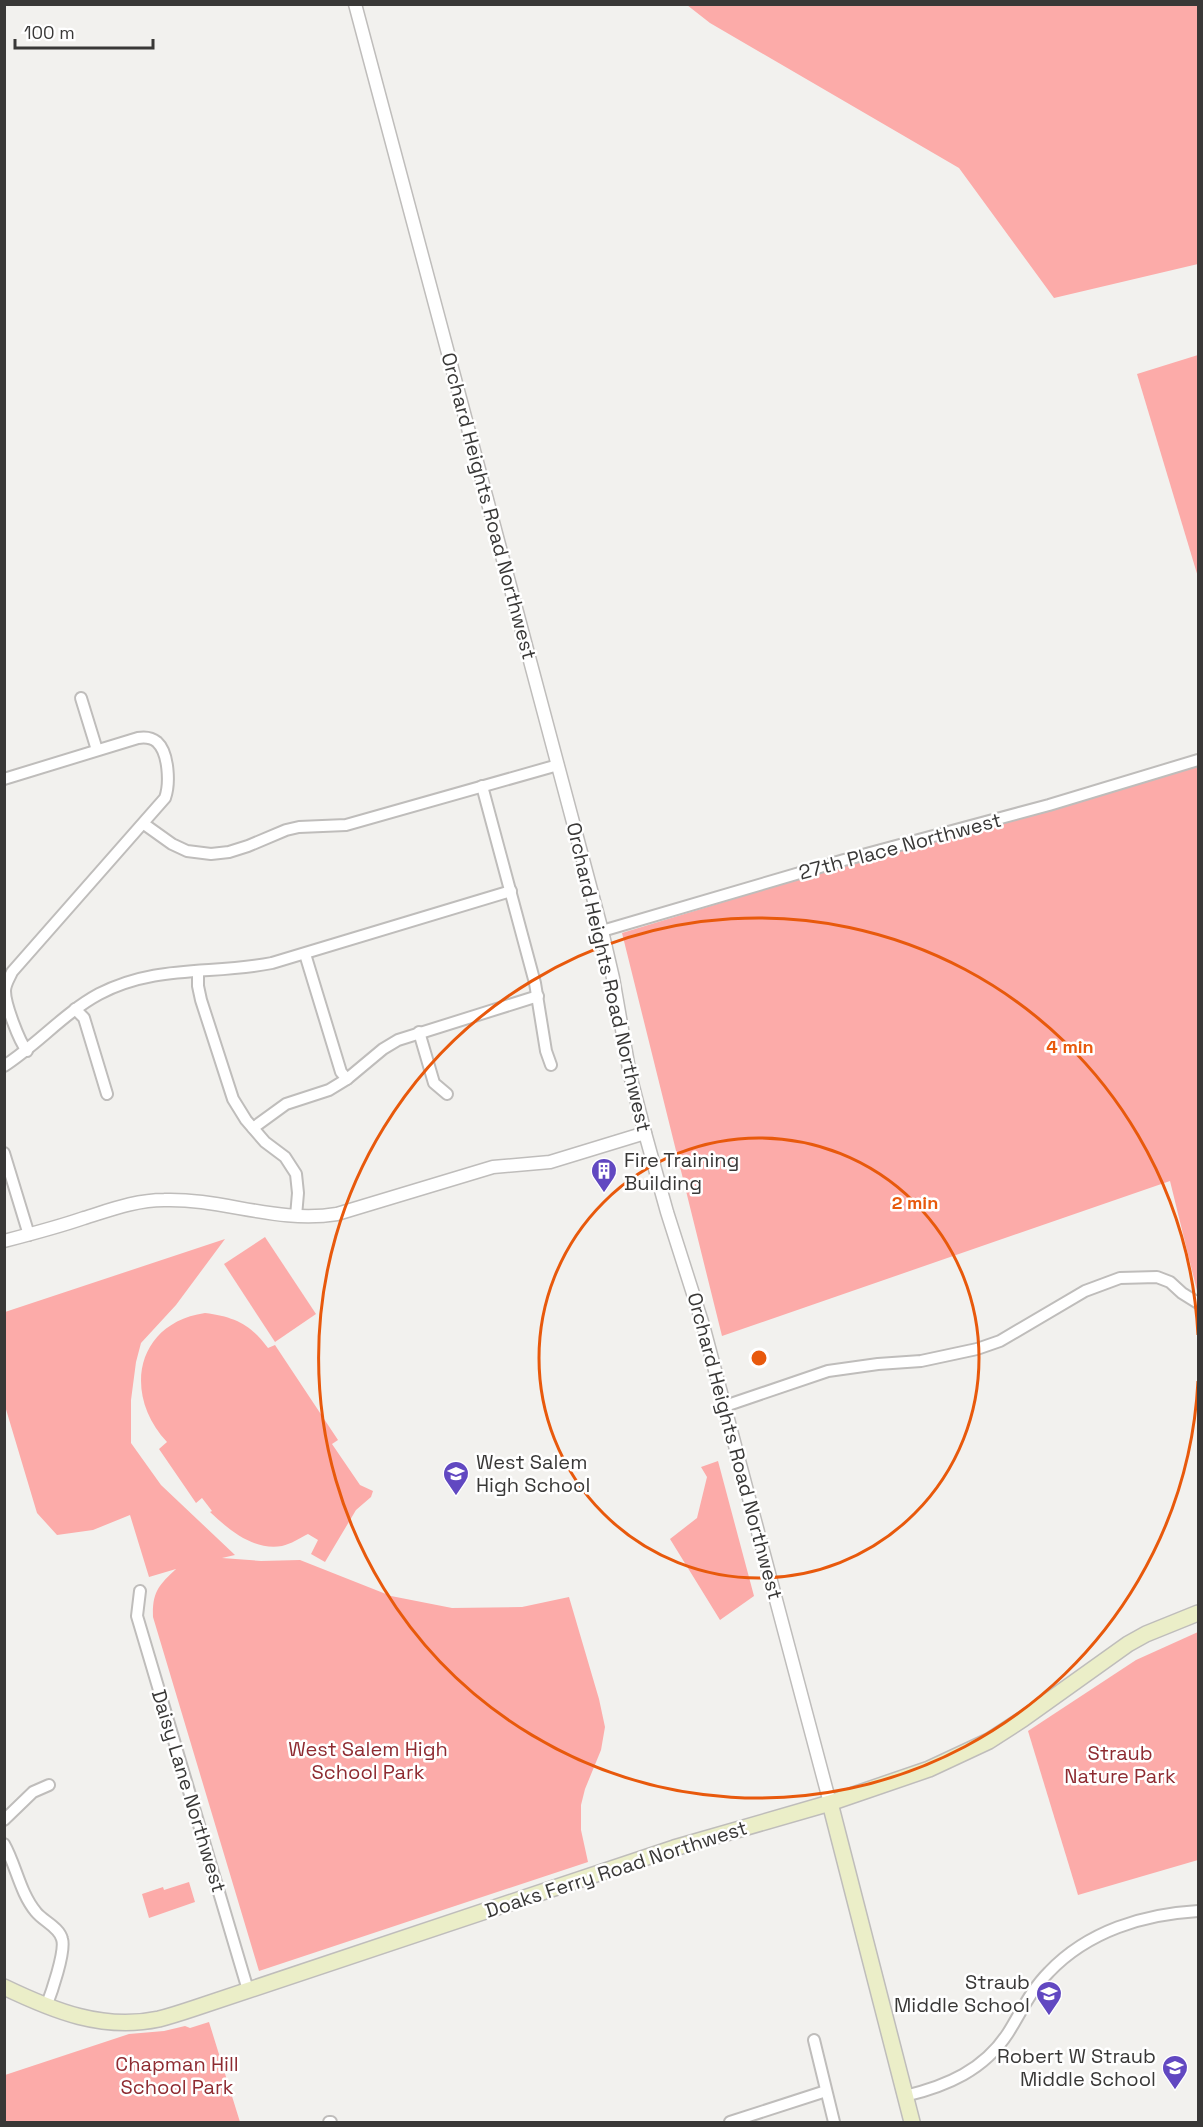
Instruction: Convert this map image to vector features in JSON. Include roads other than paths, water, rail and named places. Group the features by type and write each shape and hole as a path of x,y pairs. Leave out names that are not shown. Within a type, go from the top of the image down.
{"main road":[{"name":"Doaks Ferry Road Northwest","path":"4,1987 46,2007 93,2020 142,2022 161,2019 674,1848 830,1803 929,1769 978,1747 1023,1719 1128,1644 1198,1613"},
{"name":"Orchard Heights Road Northwest","path":"830,1803 912,2122"}],"street":[{"name":"Orchard Heights Road Northwest","path":"356,4 602,931 613,978 630,1076 645,1134 726,1406 830,1803"},
{"path":"81,698 97,750"},
{"path":"4,779 147,737 156,742 161,749 169,774 169,788 165,798 12,972 6,983 5,993 20,1042 27,1051"},
{"name":"27th Place Northwest","path":"602,931 844,860 1060,802 1198,760"},
{"path":"144,824 165,840 187,851 211,854 229,852 286,830 300,827 346,825 558,765"},
{"path":"482,786 538,996 546,1051 551,1065"},
{"path":"4,1066 27,1051 75,1008 118,985 177,971 243,969 305,954 511,891"},
{"path":"305,954 341,1072 347,1079"},
{"path":"198,971 201,1000 233,1099 265,1142 285,1157 296,1173 298,1193 296,1216"},
{"path":"254,1128 286,1104 329,1090 347,1079 383,1048 398,1040 538,996"},
{"path":"75,1008 84,1018 107,1094"},
{"path":"419,1032 435,1083 447,1095"},
{"path":"4,1241 126,1205 151,1200 181,1200 296,1216 337,1214 493,1167 550,1162 645,1134"},
{"path":"4,1153 29,1235"},
{"path":"726,1406 828,1371 921,1361 977,1349 1000,1341 1085,1291 1120,1278 1157,1277 1170,1282 1198,1303"},
{"name":"Daisy Lane Northwest","path":"140,1591 136,1616 248,1990"},
{"path":"4,1820 33,1792 49,1785"},
{"path":"4,1844 35,1911 58,1931 62,1938 62,1947 46,2007"},
{"path":"905,2096 928,2091 958,2079 984,2061 1007,2033 1032,1992 1049,1971 1084,1944 1128,1923 1151,1916 1198,1911"},
{"path":"814,2040 834,2122"},
{"path":"730,2122 826,2091"}],"place":[{"name":"Fire Training Building","path":"604,1194"},
{"name":"West Salem High School","path":"456,1497"},
{"name":"Straub Middle School","path":"1049,2017"},
{"name":"Robert W Straub Middle School","path":"1175,2091"}],"park label":[{"name":"West Salem High School Park","path":"368,1760"},
{"name":"Straub Nature Park","path":"1120,1764"},
{"name":"Chapman Hill School Park","path":"177,2076"}]}
